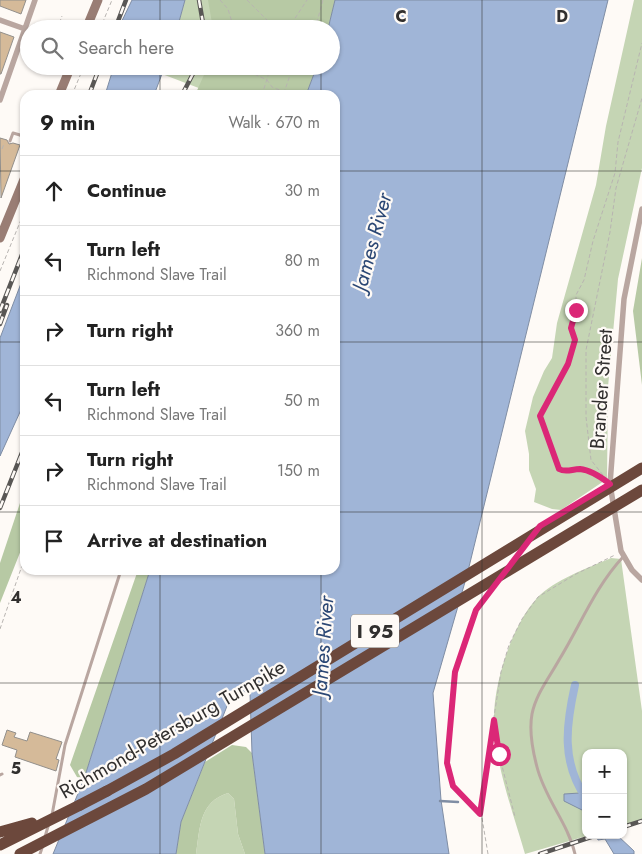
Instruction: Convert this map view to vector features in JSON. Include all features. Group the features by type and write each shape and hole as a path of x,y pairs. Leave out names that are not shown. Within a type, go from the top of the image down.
{"highway":[{"name":"Richmond-Petersburg Turnpike","path":"0,845 80,805 174,754 642,468"},
{"name":"Richmond-Petersburg Turnpike","path":"20,854 146,790 642,490"},
{"path":"0,832 30,824 80,805"}],"main road":[{"path":"90,20 98,0"},
{"path":"61,90 67,75"},
{"path":"0,238 20,189"}],"street":[{"path":"28,20 35,0"},
{"path":"0,20 20,27"},
{"path":"0,100 20,43"},
{"name":"Brander Street","path":"642,209 624,299 610,484 622,554 632,570 642,580"}],"lane":[{"path":"10,142 13,133 20,135"},
{"path":"575,854 572,838 544,789 537,767 532,737 532,715 548,677 559,661 584,612 622,554"},
{"path":"40,854 57,799 65,745 119,575"}],"path":[{"path":"104,20 112,0"},
{"path":"220,0 228,9 231,20"},
{"path":"247,0 267,20"},
{"path":"294,20 307,0"},
{"path":"317,20 323,0"},
{"path":"60,20 62,16"},
{"path":"610,484 596,474 580,469 563,471 559,469 540,416 568,364 575,340 571,328 576,310 576,295 584,280 593,241 615,173 618,142 642,43"},
{"path":"74,90 80,75"},
{"path":"256,75 267,80 272,87 285,90 291,75"},
{"path":"264,90 268,75"},
{"path":"610,484 591,460 586,417 586,350 610,232 616,188 642,98"},
{"path":"2,149 4,144"},
{"path":"0,271 20,222"},
{"path":"488,854 480,814 501,672 509,645 533,604 548,590 622,554"},
{"path":"0,629 20,571"},
{"path":"480,814 453,786 447,763 455,672 476,610 488,594"},
{"path":"494,720 499,754 515,817"}],"green space":[{"path":"185,0 335,0 330,20 179,20"},
{"path":"208,0 335,0 330,20 211,20"},
{"path":"634,0 642,0 642,168 618,279 608,387 607,479 561,510 552,509 534,502 536,489 529,470 529,454 525,431 533,397 552,358 557,323 596,185 606,126"},
{"path":"165,75 314,75 308,90 204,90"},
{"path":"204,75 314,75 308,90 197,90"},
{"path":"642,258 642,385 633,311"},
{"path":"20,503 20,553 0,603 0,563"},
{"path":"611,558 621,559 642,711 642,820 627,824 627,749 582,749 582,837 525,854 505,788 495,738 494,721 497,690 512,639 528,610 537,598 552,586 582,570"},
{"path":"136,575 148,575 84,779 77,777 70,765"},
{"path":"232,745 246,747 252,753 265,854 245,854 238,834 234,799 228,793 218,797 206,809 200,826 196,854 176,854 181,822 205,762"},
{"path":"228,793 234,799 238,834 245,854 196,854 200,826 206,809 218,797"}],"water":[{"path":"132,0 185,0 179,20 122,20"},
{"name":"James River","path":"335,0 608,0 467,575 433,693 441,800 449,854 265,854 252,753 250,694 238,689 231,696 181,822 176,854 53,854 84,779 148,575 340,575 340,90 308,90 314,75 340,75 340,20 330,20"},
{"path":"111,75 162,75 156,90 107,90"},
{"path":"20,286 20,412 0,456 0,338"},
{"path":"582,793 582,810 564,801 564,794"},
{"path":"605,839 621,839 634,851 634,854 614,854"}],"building":[{"path":"0,0 26,0 21,14 0,6"},
{"path":"0,32 14,37 1,74 0,74"},
{"path":"0,138 7,140 9,144 20,145 1,198"},
{"path":"7,730 16,733 14,737 27,741 30,732 62,742 56,759 59,760 56,771 15,757 17,750 2,745"}],"waterway":[{"path":"575,685 569,714 569,757 572,771 584,794"},
{"path":"440,801 458,802"}],"railway":[{"path":"118,20 126,0"},
{"path":"199,0 202,20"},
{"path":"91,90 97,75"},
{"path":"185,90 192,75"},
{"path":"0,311 20,260"},
{"path":"0,324 7,305"},
{"path":"0,508 20,458"},
{"path":"627,826 642,821"},
{"path":"540,854 585,839"}],"route":[{"path":"499,754 494,720 480,814 453,786 447,763 455,672 476,610 540,526 610,484 596,474 580,469 563,471 559,469 556,466 540,416 558,388 568,364 575,340 571,328 576,310"}]}
